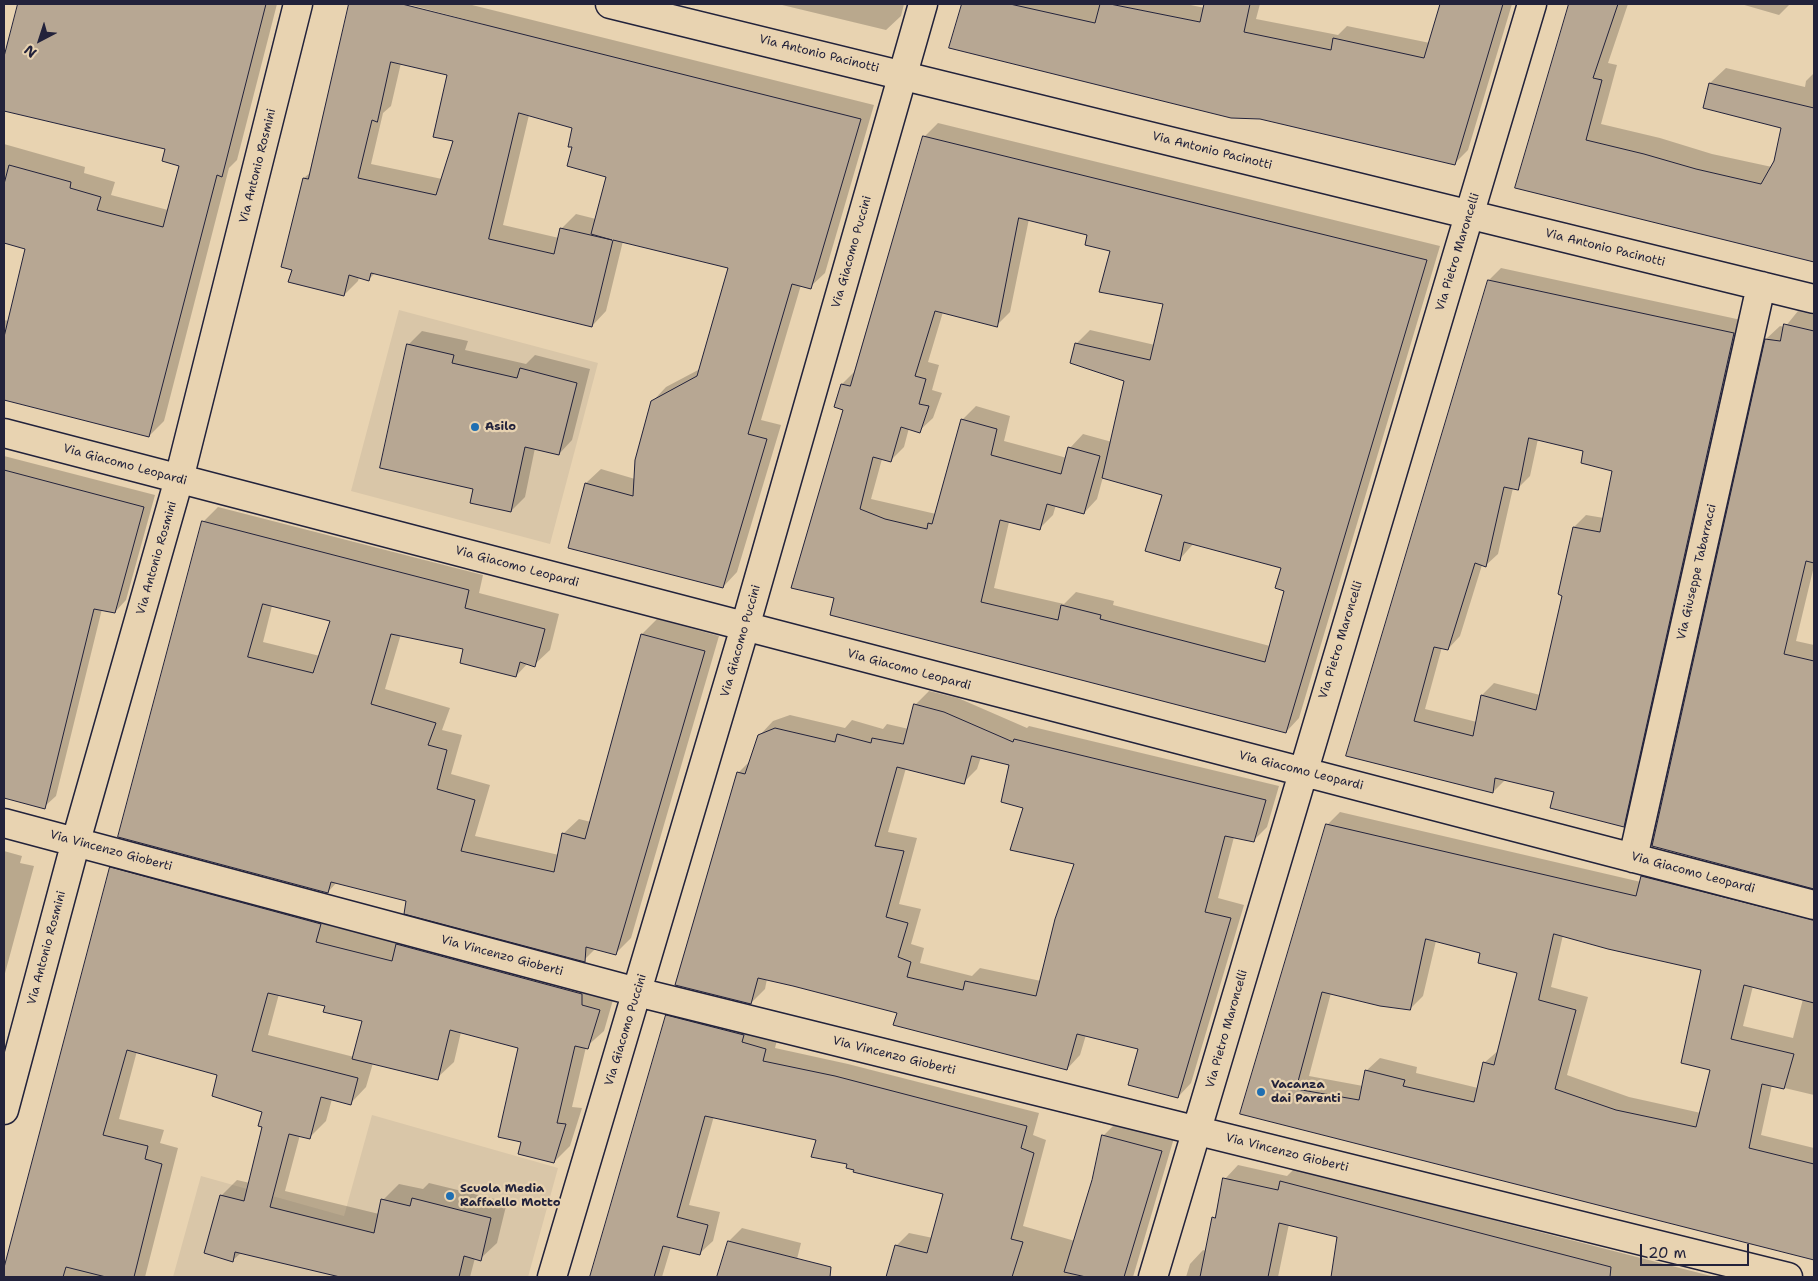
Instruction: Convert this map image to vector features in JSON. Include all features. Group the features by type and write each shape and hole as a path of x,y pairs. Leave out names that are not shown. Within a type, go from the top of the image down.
{"street":[{"name":"Via Antonio Rosmini","path":"4,1110 76,841 179,479 298,4"},
{"name":"Via Antonio Pacinotti","path":"610,4 1814,299"},
{"name":"Via Giacomo Puccini","path":"552,1277 745,627 923,4"},
{"name":"Via Pietro Maroncelli","path":"1153,1277 1532,4"},
{"name":"Via Giuseppe Tabarracci","path":"1633,858 1761,286"},
{"name":"Via Giacomo Leopardi","path":"4,433 1814,905"},
{"name":"Via Vincenzo Gioberti","path":"4,823 637,992 1788,1277"}],"shaded area":[{"name":"Asilo","path":"399,310 598,363 550,544 351,491"},
{"name":"Scuola Media Raffaello Motto","path":"372,1115 558,1168 528,1277 173,1277 201,1176 344,1216"}],"building":[{"path":"18,4 266,4 222,177 217,175 149,437 4,400 4,337 25,249 4,243 4,184 9,165 71,182 70,188 101,197 97,210 163,227 179,166 162,161 165,149 4,111 4,57"},
{"path":"349,4 402,4 861,119 811,289 792,284 748,434 767,439 723,588 568,548 585,483 633,496 635,460 651,401 697,376 728,268 613,240 592,327 371,273 369,281 349,275 344,296 288,282 292,270 281,267 303,178 308,179","holes":["391,62 447,75 433,137 453,141 436,195 358,178 372,120 377,122","519,113 572,128 568,147 572,147 567,166 606,177 591,234 612,240 560,228 554,254 489,239"]},
{"path":"962,4 1010,4 1095,23 1100,4 1110,4 1200,22 1204,4 1250,4 1244,32 1331,50 1333,38 1424,58 1440,4 1503,4 1455,165 1260,119 1231,118 949,48"},
{"path":"1569,4 1618,4 1593,78 1602,80 1586,140 1761,184 1774,161 1781,128 1703,108 1709,83 1814,108 1814,262 1515,188"},
{"path":"923,136 1427,260 1286,733 830,615 834,598 791,588 843,410 834,407 841,384 850,386","holes":["1019,218 1087,235 1085,245 1110,251 1099,292 1163,304 1150,360 1075,343 1070,363 1124,381 1102,478 1162,495 1145,551 1180,561 1184,542 1281,568 1275,588 1284,591 1265,662 1100,619 1101,615 1061,605 1058,620 981,602 1000,520 1040,530 1047,504 1084,514 1100,456 1068,447 1061,474 991,455 997,429 961,419 932,524 928,523 927,529 885,519 860,509 873,457 891,462 901,427 920,433 929,406 919,404 926,379 915,376 935,311 997,327"]},
{"path":"1488,280 1734,333 1624,827 1550,808 1554,792 1495,778 1493,793 1346,756","holes":["1529,438 1583,451 1581,463 1612,471 1600,532 1573,527 1558,594 1562,596 1536,710 1481,695 1473,736 1414,721 1434,647 1448,650 1475,563 1486,567 1504,487 1518,490"]},
{"path":"1784,324 1814,331 1814,563 1806,561 1784,654 1814,661 1814,889 1652,846 1765,339 1780,341"},
{"path":"407,344 454,355 452,363 517,378 520,368 577,383 559,455 525,447 511,512 470,503 473,489 380,468"},
{"path":"4,470 144,507 115,613 94,609 45,809 4,798"},
{"path":"202,521 469,590 465,608 545,629 535,667 520,662 516,677 460,663 463,649 391,634 371,704 436,723 428,745 447,750 437,789 475,800 461,851 554,872 562,833 585,839 641,634 705,651 616,955 586,947 585,962 404,914 406,901 331,882 328,893 118,837","holes":["263,604 330,621 313,673 248,657"]},
{"path":"914,704 944,712 1013,742 1014,739 1266,800 1254,842 1225,836 1205,912 1231,918 1178,1098 1128,1085 1138,1049 1077,1034 1067,1070 893,1025 897,1013 758,978 751,1004 675,985 737,772 745,774 758,735 775,728 835,742 837,734 871,743 872,738 903,744","holes":["972,756 1009,765 1001,802 1023,808 1010,850 1074,864 1055,919 1036,996 965,981 963,990 907,977 911,962 898,957 908,923 886,917 904,851 875,846 897,767 964,784"]},
{"path":"1326,824 1636,896 1641,876 1814,920 1814,1003 1744,985 1731,1039 1794,1054 1784,1089 1762,1084 1749,1148 1814,1164 1814,1260 1240,1114","holes":["1554,934 1608,949 1701,970 1681,1063 1710,1070 1696,1127 1616,1110 1555,1089 1576,1010 1539,1000","1426,939 1480,953 1478,963 1517,973 1494,1065 1483,1062 1474,1102 1403,1086 1405,1080 1365,1070 1359,1100 1296,1089 1322,992 1380,1006 1410,1010"]},
{"path":"110,867 321,924 316,942 392,961 396,944 582,994 582,1005 600,1010 588,1049 575,1046 557,1123 566,1124 554,1163 518,1154 521,1142 498,1137 518,1048 450,1030 438,1080 352,1059 362,1021 323,1012 325,1006 268,993 252,1051 358,1078 351,1105 321,1097 310,1139 289,1134 270,1207 374,1233 381,1199 410,1206 412,1198 491,1218 481,1261 464,1256 459,1277 340,1277 235,1252 233,1262 204,1253 220,1195 244,1201 262,1127 258,1126 262,1112 212,1096 217,1075 127,1050 103,1135 148,1146 145,1159 162,1164 134,1277 106,1277 66,1267 63,1277 4,1277 4,1268"},
{"path":"666,1015 744,1035 742,1042 766,1049 763,1061 835,1076 1027,1126 1021,1148 1034,1153 1011,1239 1023,1242 1012,1277 886,1277 895,1245 927,1253 943,1194 853,1172 854,1170 846,1168 847,1164 811,1157 816,1140 705,1116 677,1217 708,1225 700,1255 663,1246 654,1277 590,1277"},
{"path":"1102,1135 1162,1151 1124,1277 1086,1277 1064,1272 1092,1180"},
{"path":"1223,1178 1278,1190 1280,1181 1611,1267 1610,1277 1331,1277 1337,1237 1279,1223 1268,1277 1200,1277 1212,1217 1215,1218"},
{"path":"728,1241 831,1267 830,1277 717,1277"}],"place":[{"name":"Asilo","path":"475,427"},
{"name":"Vacanza dai Parenti","path":"1261,1092"},
{"name":"Scuola Media Raffaello Motto","path":"450,1196"}]}
